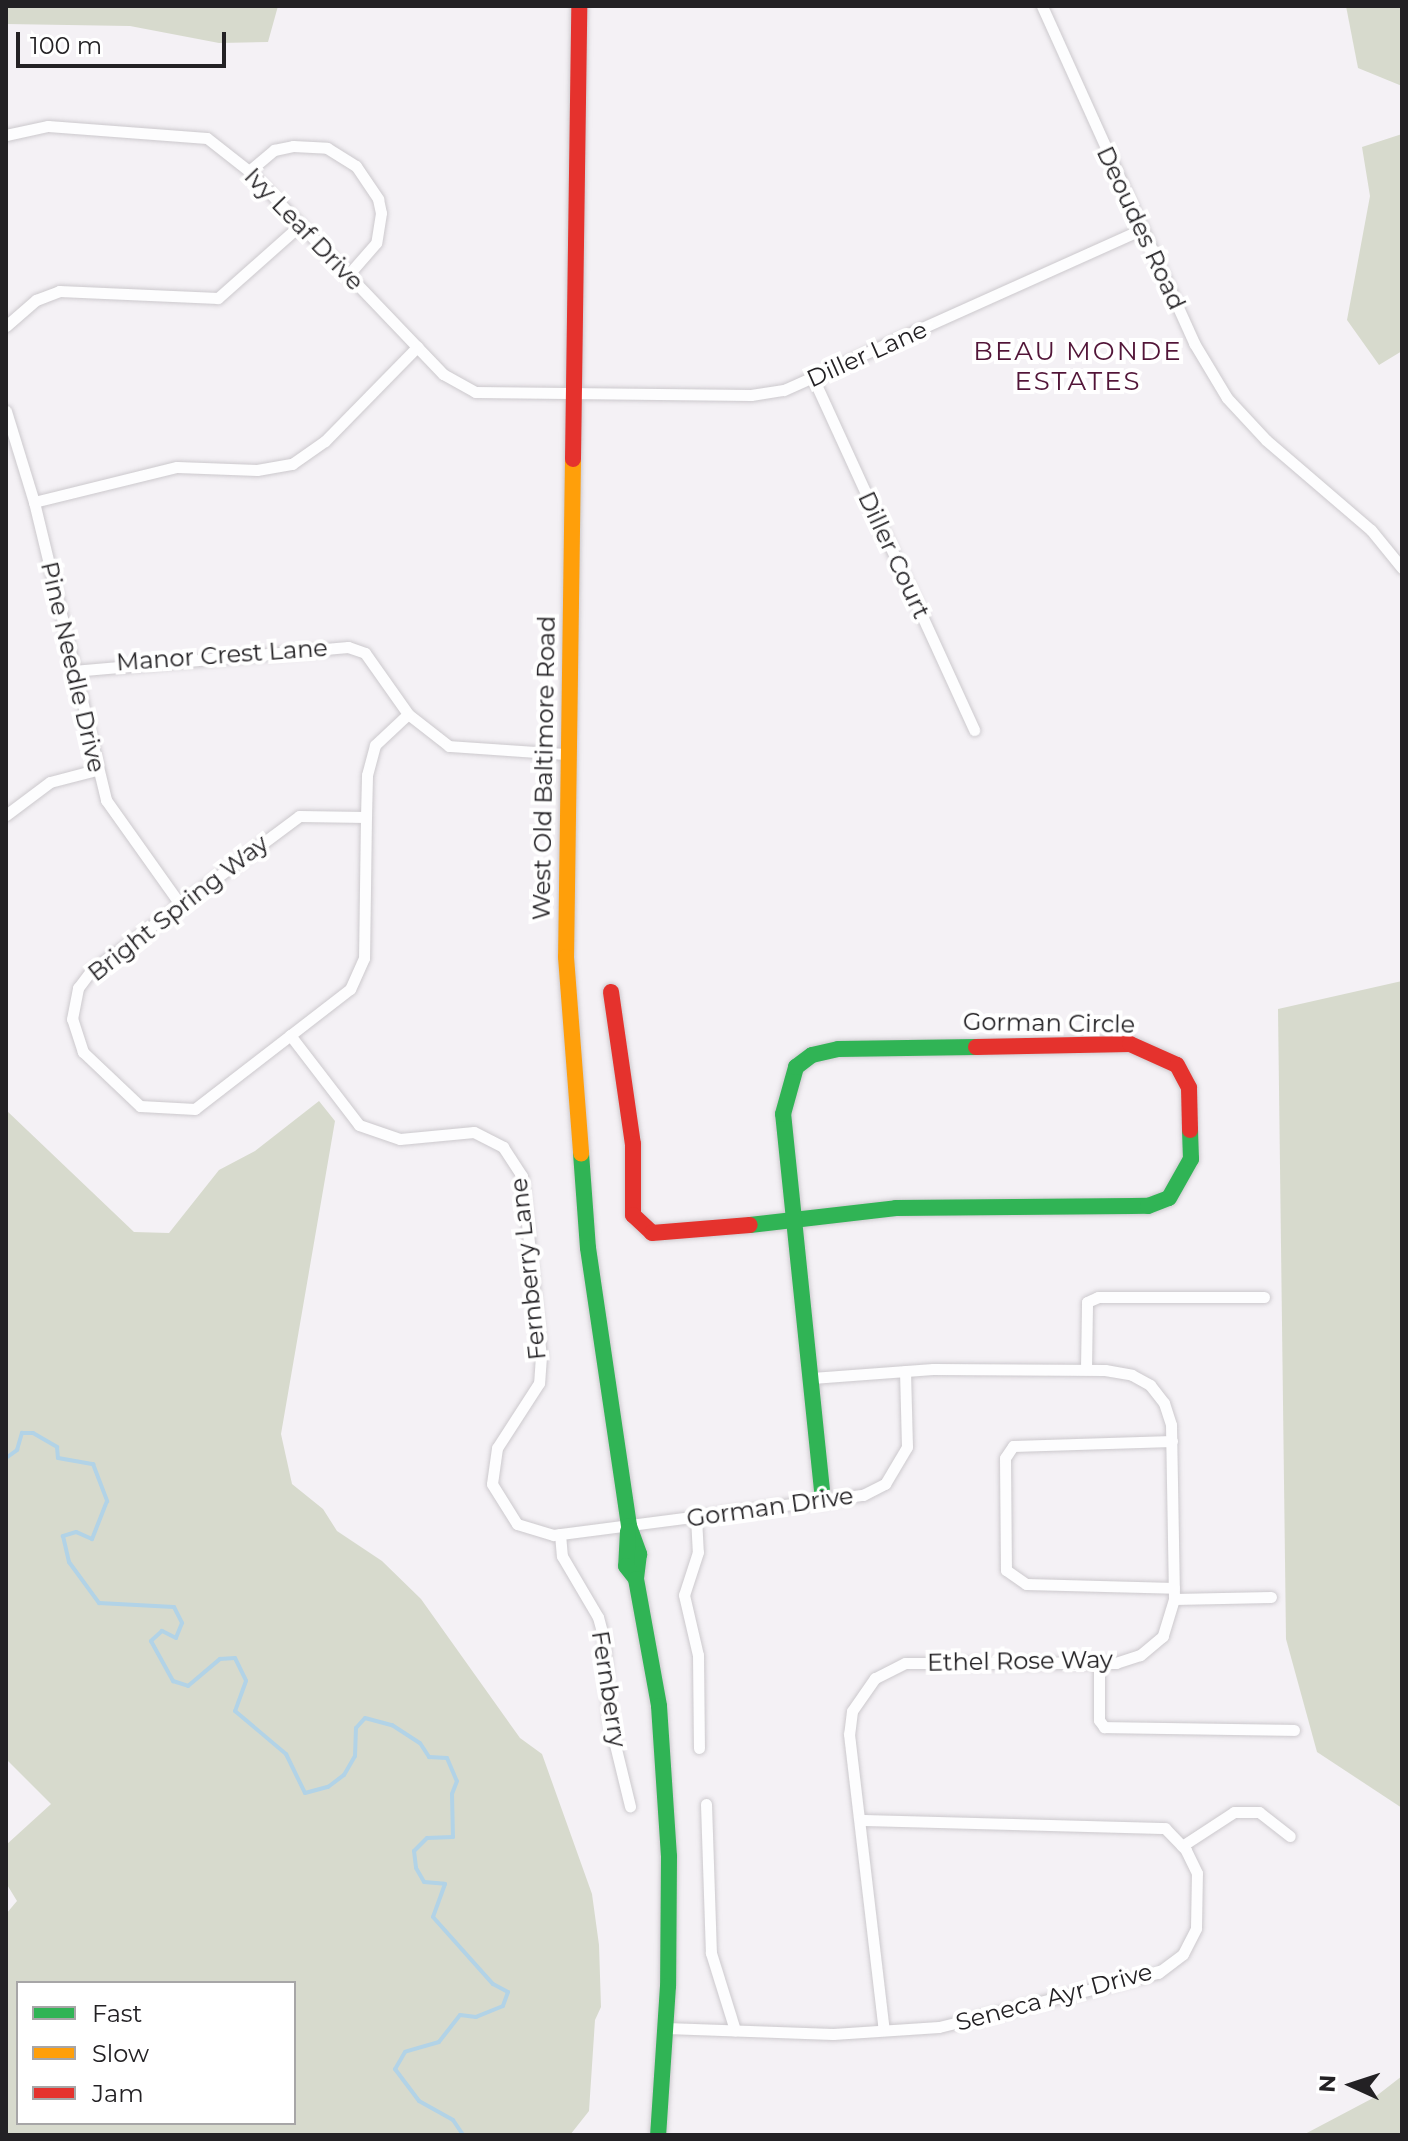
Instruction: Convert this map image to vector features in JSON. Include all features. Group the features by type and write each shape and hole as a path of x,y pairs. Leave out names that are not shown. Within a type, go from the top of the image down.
{"street":[{"name":"West Old Baltimore Road","path":"579,6 566,957 588,1248 629,1526 626,1566 636,1579 659,1706 669,1856 666,2028 658,2135"},
{"name":"Deoudes Road","path":"1042,6 1194,343 1227,398 1266,440 1371,530 1402,568"},
{"name":"Ivy Leaf Drive","path":"6,135 48,126 189,134 223,148 459,386 475,392 573,394"},
{"path":"249,171 274,150 293,146 327,148 356,166 381,213 376,243 349,274"},
{"path":"6,326 36,300 59,291 218,298 299,226"},
{"name":"Diller Lane","path":"573,394 751,395 814,380 1142,229"},
{"path":"34,502 177,467 257,470 292,464 325,441 417,347"},
{"name":"Diller Court","path":"814,380 974,730"},
{"name":"Pine Needle Drive","path":"6,411 34,502 96,770 128,837 180,904"},
{"name":"Manor Crest Lane","path":"73,671 348,647 365,653 383,672 408,714 449,746 567,754"},
{"name":"Bright Spring Way","path":"366,817 299,816 90,972 78,988 72,1019 83,1052 140,1106 195,1109 350,989 364,958 367,775 375,745 408,714"},
{"path":"6,815 50,782 96,770"},
{"path":"611,992 633,1144 633,1215 641,1226 663,1233 794,1220"},
{"name":"Fernberry Lane","path":"290,1035 359,1125 400,1139 474,1132 503,1147 522,1176 541,1356 539,1383 497,1448 492,1484 517,1524 534,1533 560,1534 629,1526"},
{"name":"Gorman Circle","path":"794,1220 896,1208 1148,1206 1169,1198 1191,1159 1189,1088 1177,1065 1130,1044 899,1045 812,1055 796,1067 783,1114 823,1500"},
{"path":"1086,1369 1087,1302 1098,1297 1264,1297"},
{"name":"Ethel Rose Way","path":"812,1378 905,1371 1086,1369 1132,1375 1150,1385 1164,1403 1172,1441 1174,1593 1163,1636 1140,1655 1099,1663 905,1663 875,1678 852,1711 860,1820 884,2030"},
{"name":"Gorman Drive","path":"629,1526 863,1495 885,1484 898,1467 907,1447 905,1371"},
{"path":"1172,1441 1013,1446 1005,1458 1006,1570 1026,1584 1271,1597"},
{"path":"696,1517 698,1552 684,1595 698,1655 699,1748"},
{"name":"Fernberry","path":"560,1534 562,1556 593,1608 604,1639 609,1720 630,1806"},
{"path":"1099,1663 1099,1720 1104,1727 1294,1730"},
{"path":"706,1804 711,1953 735,2030"},
{"path":"860,1820 1136,1824 1165,1828 1182,1846 1234,1812 1259,1812 1290,1836"},
{"name":"Seneca Ayr Drive","path":"666,2028 884,2030 939,2027 1158,1973 1183,1954 1196,1928 1197,1873 1182,1846"}],"shaded area":[{"path":"6,6 278,6 268,42 219,43 130,26 6,24"},
{"path":"1346,6 1402,6 1402,86 1358,68"},
{"path":"1402,134 1402,351 1379,365 1347,320 1370,196 1362,147"},
{"path":"1402,981 1402,1808 1317,1752 1286,1639 1278,1009"},
{"path":"319,1101 335,1121 281,1434 292,1484 323,1509 337,1531 382,1561 421,1599 520,1738 542,1754 592,1894 599,1945 601,2007 595,2020 589,2111 570,2135 6,2135 6,1914 17,1901 6,1883 6,1845 51,1804 6,1759 6,1110 134,1232 169,1233 219,1170 255,1151"},
{"path":"1402,2076 1402,2135 1303,2135 1375,2097"}],"waterway":[{"path":"6,1458 17,1450 22,1433 33,1433 57,1447 58,1458 93,1464 107,1501 92,1539 76,1532 63,1536 69,1562 99,1603 174,1607 182,1623 176,1638 162,1631 151,1641 173,1681 188,1686 220,1659 235,1658 246,1681 235,1711 286,1754 305,1793 328,1787 344,1775 355,1756 356,1728 365,1718 392,1725 420,1743 429,1757 447,1758 457,1781 452,1794 453,1837 427,1838 414,1851 416,1868 424,1882 445,1884 433,1917 493,1984 508,1992 503,2006 476,2017 460,2015 439,2042 405,2052 395,2069 419,2101 453,2120 463,2135"}],"traffic: fast":[{"path":"823,1500 783,1114 796,1067 812,1055 838,1049 976,1047"},
{"path":"750,1225 896,1208 1148,1206 1169,1198 1191,1159 1190,1130"},
{"path":"581,1153 588,1248 629,1526 639,1554 636,1579"},
{"path":"628,1531 626,1566 636,1579 659,1706 669,1856 668,1986 658,2135"}],"traffic: slow":[{"path":"573,459 566,957 581,1153"}],"traffic: jam":[{"path":"573,459 579,6"},
{"path":"611,992 633,1144 633,1215 652,1233 750,1225"},
{"path":"976,1047 1130,1044 1177,1065 1189,1088 1190,1130"}],"district":[{"name":"BEAU MONDE ESTATES","path":"1078,367"}]}
